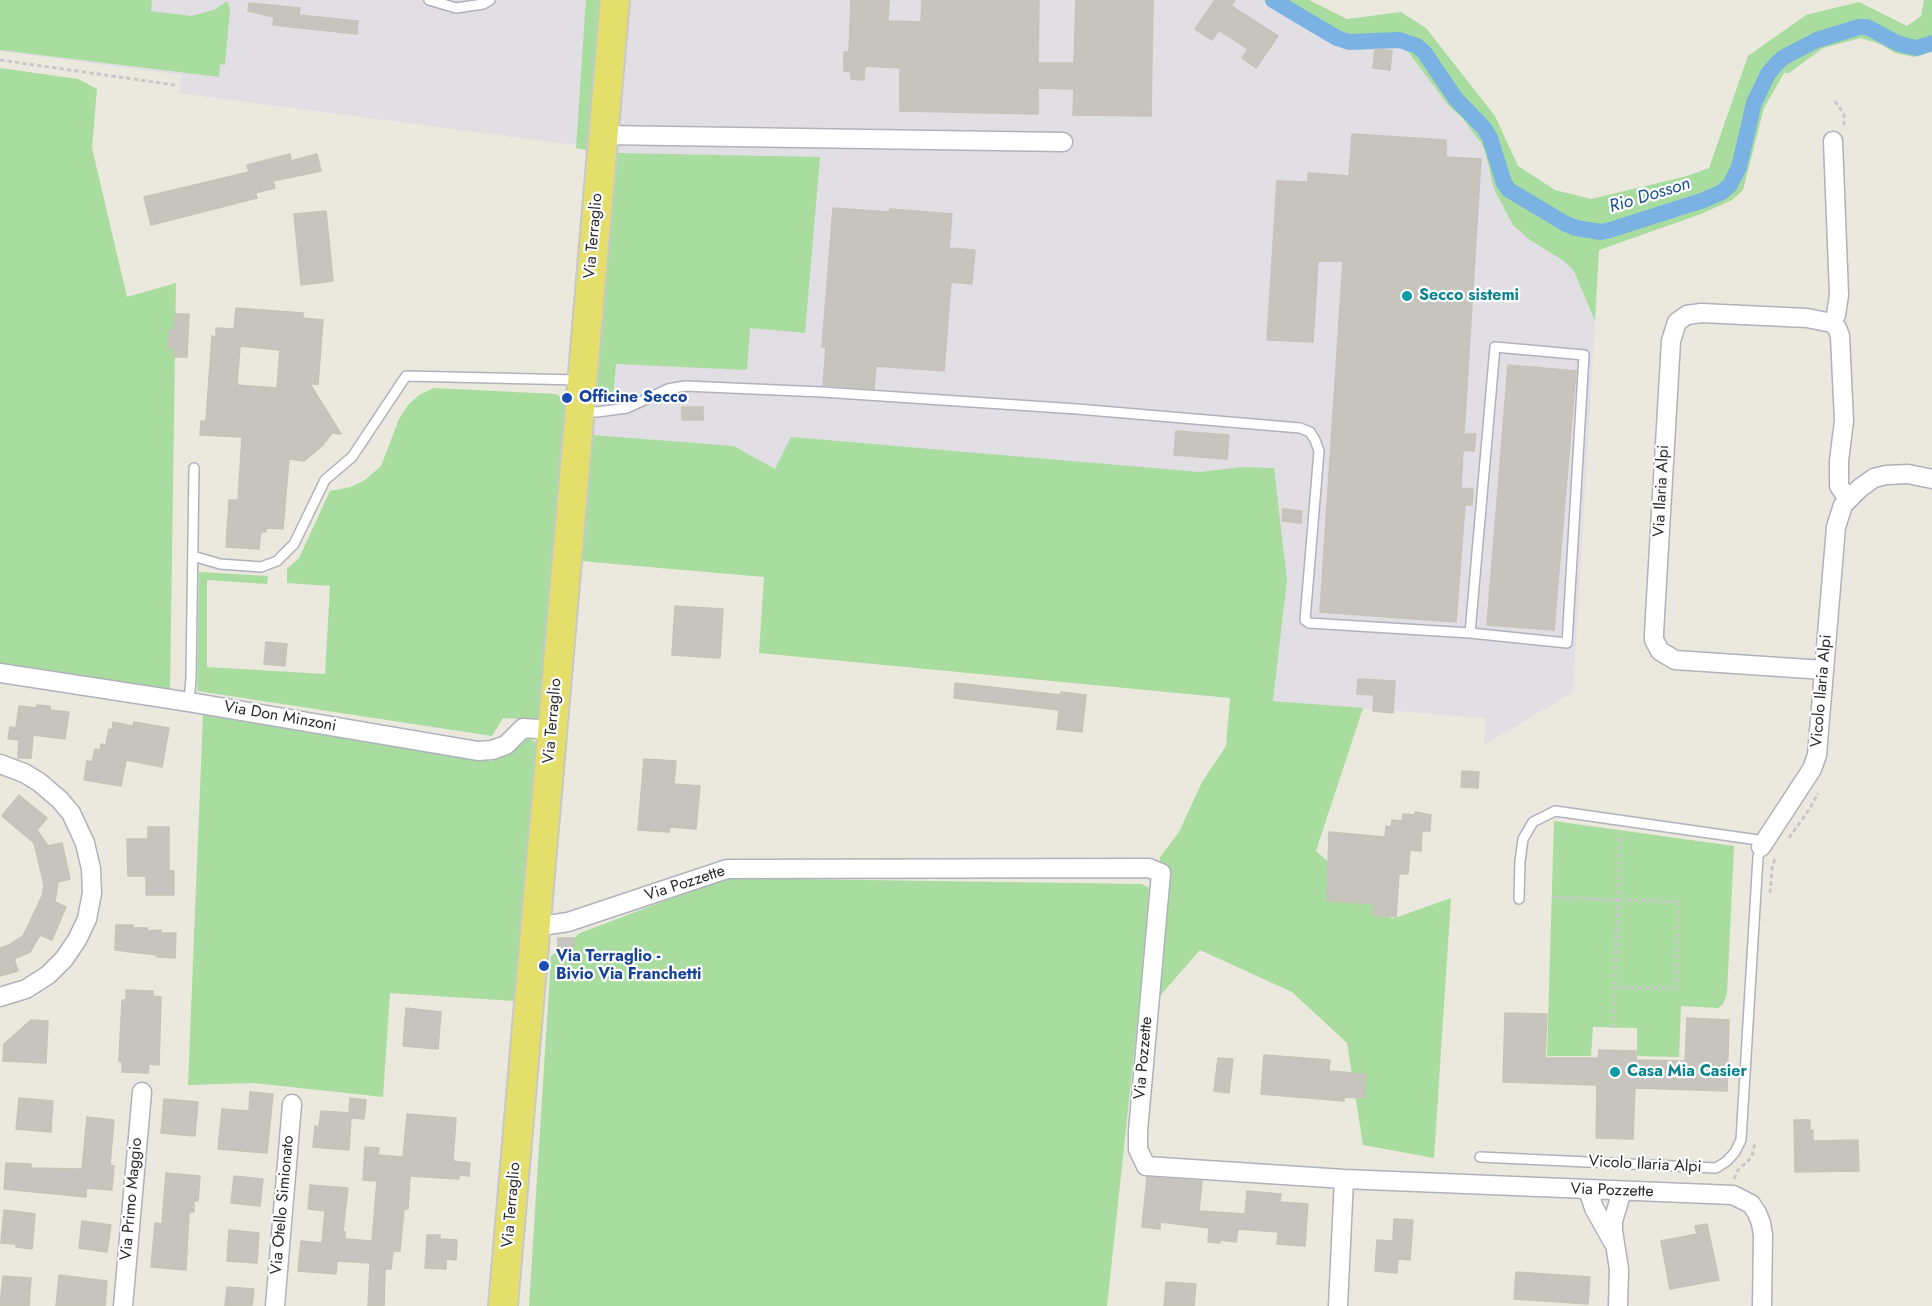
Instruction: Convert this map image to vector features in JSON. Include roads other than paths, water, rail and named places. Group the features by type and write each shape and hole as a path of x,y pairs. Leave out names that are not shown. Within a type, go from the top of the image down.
{"main road":[{"name":"Via Terraglio","path":"503,1306 615,0"}],"street":[{"path":"603,135 1063,142"},
{"path":"1833,141 1839,295 1836,315 1832,323 1840,336 1844,421 1839,486 1848,499 1874,478 1896,474 1917,475 1932,479"},
{"name":"Via Ilaria Alpi","path":"1824,670 1675,660 1660,651 1654,640 1654,633 1671,340 1677,322 1687,315 1701,313 1811,319 1832,323"},
{"path":"1842,440 1850,474 1862,486"},
{"name":"Vicolo Ilaria Alpi","path":"1768,847 1814,763 1818,744 1836,527 1838,517 1848,499"},
{"name":"Via Don Minzoni","path":"0,673 189,702 478,751 492,750 506,745 523,728 552,730"},
{"path":"0,764 24,773 39,782 72,813 85,843 91,869 92,893 87,919 64,960 48,975 26,989 0,998"},
{"name":"Via Pozzette","path":"535,927 568,922 727,869 1149,868 1161,873 1138,1131 1138,1149 1146,1166 1344,1179 1733,1196 1751,1204 1761,1223 1763,1235 1762,1306"},
{"name":"Via Primo Maggio","path":"123,1306 142,1092"},
{"name":"Via Otello Simionato","path":"274,1306 292,1104"},
{"path":"1338,1306 1344,1179"},
{"path":"1588,1190 1598,1216 1614,1245"},
{"path":"1618,1306 1619,1269 1614,1245 1613,1221 1622,1191"}],"lane":[{"path":"429,0 456,8 483,4 490,0"},
{"path":"578,411 597,412 627,408 668,389 685,386 822,392 1066,408 1300,429 1310,432 1319,451 1305,620 1309,623 1470,633 1567,643 1584,355 1495,347 1470,633"},
{"path":"193,556 220,564 261,567 277,561 294,544 325,480 352,457 406,376 581,380"},
{"path":"189,702 194,468"},
{"path":"1519,899 1523,839 1533,822 1554,812 1620,820 1768,847"},
{"name":"Vicolo Ilaria Alpi","path":"1480,1157 1716,1168 1727,1161 1741,1140 1758,856 1768,847"}],"waterway":[{"name":"Rio Dosson","path":"1273,0 1337,38 1349,42 1400,40 1417,46 1424,52 1456,99 1484,128 1490,138 1504,183 1509,190 1566,224 1601,232 1704,200 1722,192 1730,185 1739,167 1754,103 1768,74 1784,57 1817,40 1859,27 1867,27 1907,46 1917,48 1932,43"}],"place":[{"name":"Secco sistemi","path":"1407,296"},
{"name":"Officine Secco","path":"567,398"},
{"name":"Via Terraglio - Bivio Via Franchetti","path":"544,966"},
{"name":"Casa Mia Casier","path":"1615,1072"}]}
